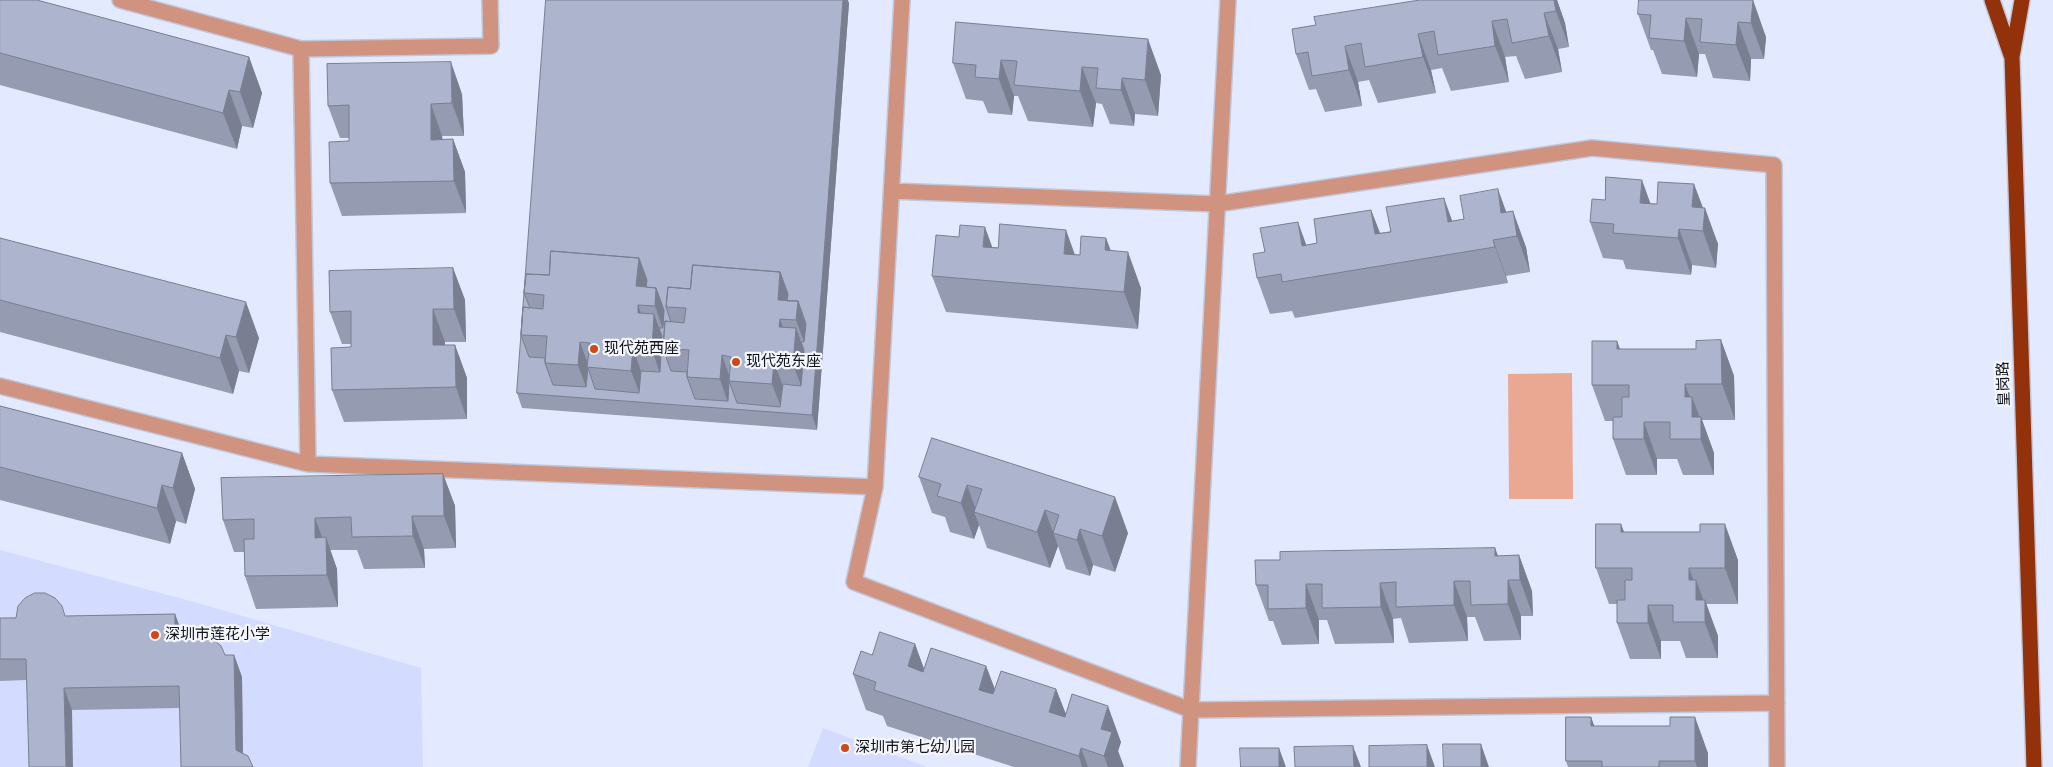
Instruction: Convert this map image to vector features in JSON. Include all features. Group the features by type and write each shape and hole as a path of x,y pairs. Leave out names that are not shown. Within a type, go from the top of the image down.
{"highway":[{"path":"1992,0 2012,57"},
{"name":"皇岗路","path":"2022,0 2012,57 2034,767"}],"street":[{"path":"120,0 301,49 491,46 490,0"},
{"path":"902,0 876,487 854,582 1191,710 1776,703"},
{"path":"1188,767 1228,0"},
{"path":"301,49 308,464"},
{"path":"892,191 1217,204 1592,148 1774,165 1777,767"},
{"path":"0,386 308,464 876,487"}],"shaded area":[{"path":"1572,373 1573,499 1509,499 1508,374"},
{"name":"深圳市莲花小学","path":"0,550 198,603 421,668 423,767 0,767"},
{"name":"深圳市第七幼儿园","path":"823,728 927,767 808,767"}],"building":[{"path":"0,0 37,0 249,57 240,92 229,90 223,113 0,53"},
{"path":"546,0 843,0 812,415 517,393 521,336 529,357 545,358 553,385 586,387 588,368 595,389 639,393 641,371 660,372 662,336 659,328 663,328 664,310 656,288 646,287 647,280 639,258 551,251 549,275 526,274 525,281","holes":["693,265 780,272 788,294 787,301 798,301 806,324 804,342 801,342 804,350 801,386 783,384 780,407 737,403 729,381 728,401 695,399 687,372 671,371 663,348 665,321 671,322 666,307 668,287 690,289"]},
{"path":"1420,0 1554,0 1556,11 1544,13 1549,36 1512,43 1507,19 1492,21 1495,46 1438,55 1434,31 1418,34 1423,57 1365,67 1361,43 1345,46 1349,70 1312,76 1308,52 1296,54 1292,29 1316,25 1314,17"},
{"path":"1639,0 1753,0 1751,23 1738,22 1736,45 1700,42 1702,19 1686,18 1684,41 1649,38 1651,15 1638,14"},
{"path":"956,22 1148,39 1145,80 1122,78 1121,90 1096,88 1098,68 1082,67 1080,91 1014,85 1017,61 1001,60 999,79 975,77 976,65 953,63"},
{"path":"451,62 452,103 431,104 431,140 453,139 454,181 330,183 329,142 349,141 349,105 328,106 327,64"},
{"path":"1606,177 1642,180 1640,203 1657,204 1658,182 1694,184 1692,207 1705,208 1703,231 1679,229 1678,238 1613,233 1614,224 1590,222 1592,199 1605,200"},
{"path":"1498,189 1501,213 1513,211 1517,236 1493,240 1495,247 1282,282 1281,274 1257,278 1253,254 1265,252 1260,228 1298,222 1302,246 1317,243 1314,219 1371,210 1375,234 1391,232 1386,207 1444,198 1448,222 1464,219 1460,196"},
{"path":"1000,224 1066,230 1064,254 1080,255 1081,236 1106,238 1105,250 1128,252 1124,292 932,276 936,235 959,237 960,225 985,227 983,247 998,248"},
{"path":"0,238 246,302 236,337 226,335 220,358 0,300"},
{"path":"551,251 639,258 636,286 656,288 655,306 638,305 638,313 654,314 652,350 633,348 631,371 587,367 590,343 580,342 578,365 545,363 547,336 521,335 523,307 543,309 544,295 524,293 526,274 549,275"},
{"path":"693,265 780,272 778,300 798,301 796,320 780,319 779,327 796,328 793,364 774,362 772,384 729,381 731,357 722,355 720,379 687,377 689,350 663,348 665,321 684,323 686,308 666,307 668,287 690,289"},
{"path":"453,268 454,309 433,309 433,345 455,345 456,387 332,390 331,348 351,347 351,311 330,312 329,271"},
{"path":"524,294 530,308 523,307"},
{"path":"1721,340 1722,384 1685,384 1685,397 1692,397 1692,417 1701,417 1701,439 1670,439 1670,422 1644,422 1644,439 1613,439 1613,417 1622,417 1622,397 1629,397 1629,385 1592,385 1592,341 1617,341 1617,349 1696,349 1696,341"},
{"path":"0,406 182,453 173,488 162,485 157,508 0,467"},
{"path":"932,438 1115,497 1102,536 1080,529 1077,540 1053,533 1059,515 1045,510 1037,532 974,512 982,489 967,485 961,503 937,496 941,484 919,477"},
{"path":"443,474 444,516 412,516 413,536 352,537 351,517 315,518 315,538 326,537 327,575 245,576 244,539 254,539 254,519 223,520 221,478"},
{"path":"1596,524 1621,524 1621,532 1700,532 1700,524 1725,524 1725,568 1689,568 1689,580 1696,580 1696,600 1705,600 1705,622 1673,622 1673,605 1648,605 1648,623 1617,623 1617,600 1625,600 1625,580 1632,580 1632,568 1596,568"},
{"path":"1495,548 1495,556 1519,555 1520,580 1508,580 1508,604 1471,605 1470,581 1454,581 1454,605 1396,607 1396,582 1380,583 1381,607 1322,608 1322,584 1306,584 1306,608 1268,609 1268,585 1256,585 1255,560 1280,560 1280,552"},
{"path":"35,593 45,593 55,598 62,606 65,616 175,614 175,630 196,629 205,632 221,646 225,655 234,655 236,750 248,756 253,767 181,767 179,686 64,688 66,767 29,767 26,659 0,659 0,618 16,618 18,606 25,598"},
{"path":"880,632 915,644 908,666 923,672 931,648 986,666 979,690 993,694 1001,671 1056,689 1049,712 1065,717 1072,694 1108,706 1101,729 1112,732 1104,756 1081,748 1079,756 874,690 876,682 853,674 861,651 872,655"},
{"path":"1566,717 1591,717 1591,726 1670,726 1670,717 1695,717 1695,761 1659,761 1659,767 1602,767 1602,761 1566,761"},
{"path":"1443,744 1481,744 1481,767 1444,767"},
{"path":"1427,745 1427,767 1369,767 1369,746"},
{"path":"1353,746 1354,767 1295,767 1294,747"},
{"path":"1240,748 1279,748 1279,767 1241,767"}],"place":[{"name":"现代苑西座","path":"594,349"},
{"name":"现代苑东座","path":"736,362"},
{"name":"深圳市莲花小学","path":"155,635"},
{"name":"深圳市第七幼儿园","path":"845,748"}]}
